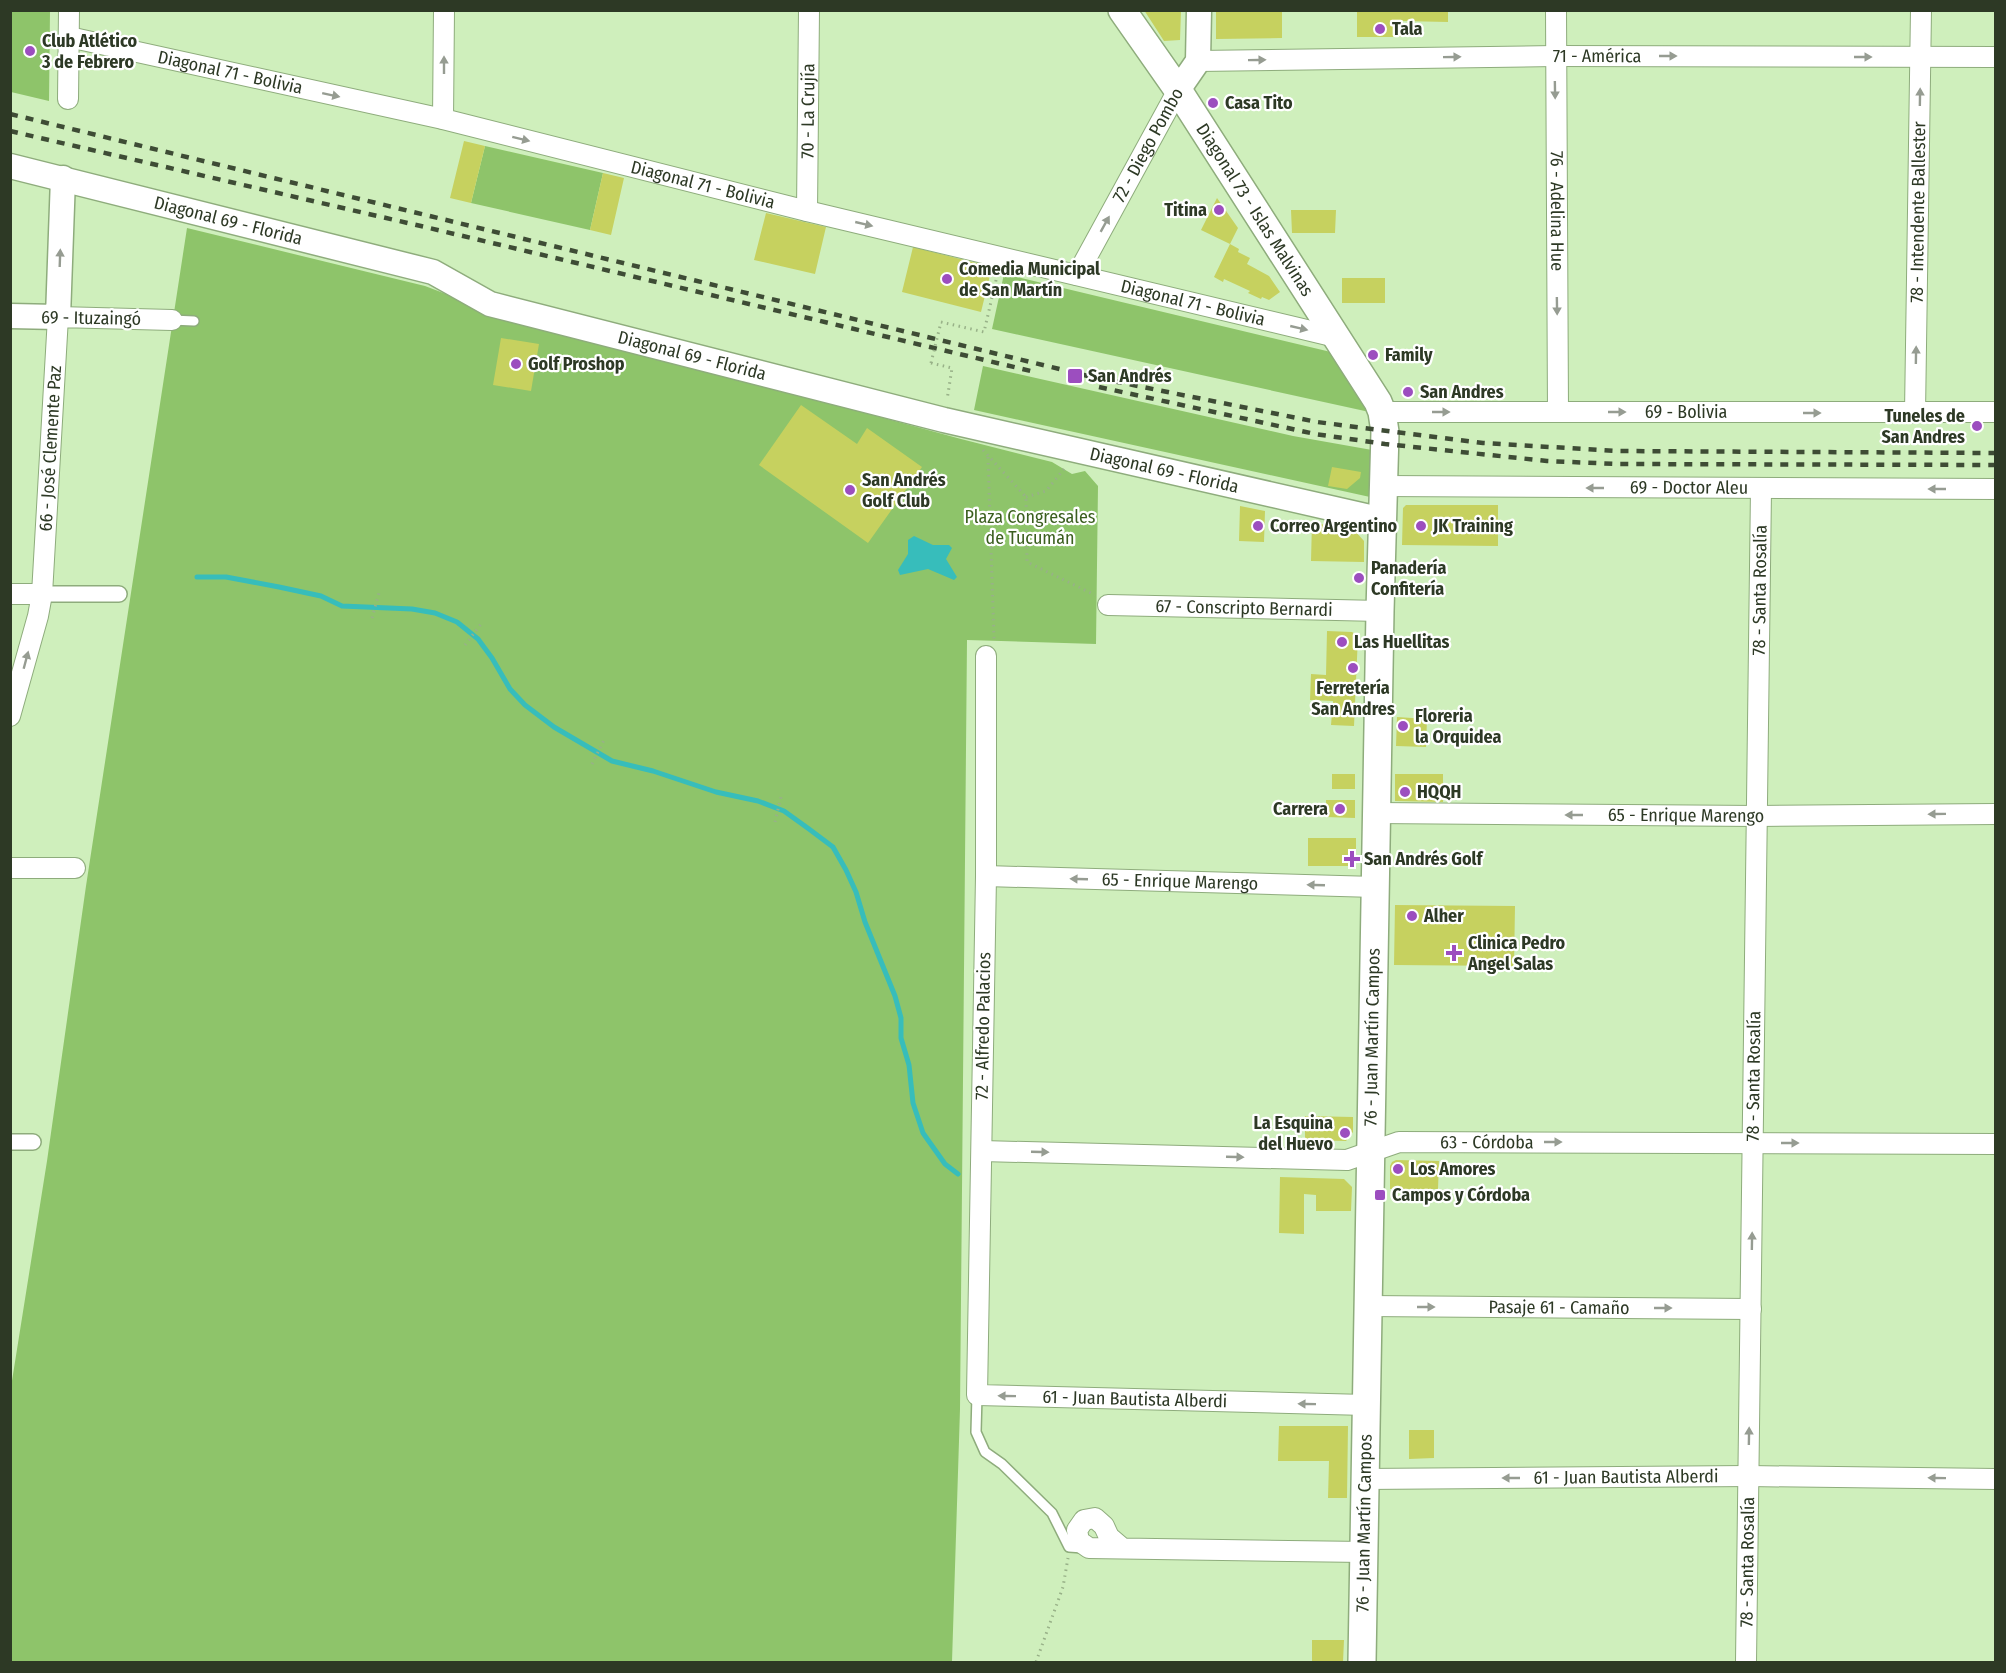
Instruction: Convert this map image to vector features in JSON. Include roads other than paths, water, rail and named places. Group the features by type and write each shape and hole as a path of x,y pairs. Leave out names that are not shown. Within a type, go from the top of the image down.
{"main road":[{"name":"Diagonal 73 - Islas Malvinas","path":"1122,10 1178,90 1378,402 1382,412"},
{"name":"76 - Juan Martín Campos","path":"1362,1662 1376,813 1385,432 1382,412"}],"street":[{"path":"68,99 69,10"},
{"path":"443,119 444,10"},
{"name":"70 - La Crujía","path":"807,211 809,10"},
{"path":"1198,61 1199,10"},
{"name":"76 - Adelina Hue","path":"1556,10 1558,412"},
{"name":"78 - Intendente Ballester","path":"1915,413 1921,10"},
{"name":"Diagonal 71 - Bolivia","path":"69,37 443,119 807,211 1336,337"},
{"name":"71 - América","path":"1198,61 1555,56 1995,57"},
{"name":"72 - Diego Pombo","path":"1077,275 1178,90 1198,61"},
{"name":"Diagonal 69 - Florida","path":"10,166 433,272 490,304 944,420 1383,520"},
{"name":"66 - José Clemente Paz","path":"10,716 42,594 58,317 63,178"},
{"name":"69 - Ituzaingó","path":"10,316 172,320"},
{"name":"69 - Bolivia","path":"1382,412 1994,412"},
{"name":"69 - Doctor Aleu","path":"1383,486 1995,489"},
{"name":"78 - Santa Rosalía","path":"1746,1662 1761,489"},
{"path":"10,594 119,594"},
{"name":"67 - Conscripto Bernardi","path":"1108,605 1380,611"},
{"name":"72 - Alfredo Palacios","path":"977,1395 986,876 986,656"},
{"name":"65 - Enrique Marengo","path":"1376,813 1757,816 1995,814"},
{"path":"10,868 75,868"},
{"name":"65 - Enrique Marengo","path":"986,876 1375,887"},
{"path":"10,1142 33,1142"},
{"name":"63 - Córdoba","path":"982,1151 1347,1160 1400,1142 1995,1144"},
{"name":"Pasaje 61 - Camaño","path":"1367,1306 1751,1309"},
{"name":"61 - Juan Bautista Alberdi","path":"977,1395 1366,1406"},
{"name":"61 - Juan Bautista Alberdi","path":"1364,1479 1749,1476 1995,1479"},
{"path":"1122,1548 1109,1537 1104,1526 1095,1518 1084,1520 1077,1530 1079,1548 1364,1552"}],"lane":[{"path":"172,320 194,321"},
{"path":"977,1395 976,1432 985,1452 1002,1464 1052,1513 1079,1548"}],"water":[{"path":"914,536 933,545 949,545 952,548 946,559 957,577 954,580 928,569 900,575 898,570 908,554 908,540"}],"waterway":[{"path":"197,577 226,577 279,587 321,596 342,606 412,609 435,613 457,622 478,639 510,689 525,705 554,727 612,761 653,771 716,792 758,801 784,811 833,847 856,892 865,922 895,996 901,1018 901,1038 909,1065 913,1103 923,1133 945,1164 958,1174"}],"railway":[{"path":"10,114 1088,376 1317,422 1483,443 1618,451 1996,453"},
{"path":"10,131 1035,372"},
{"path":"1099,387 1315,434 1385,444 1547,461 1617,464 1996,465"}],"place":[{"name":"Tala","path":"1380,29"},
{"name":"Club Atlético 3 de Febrero","path":"30,51"},
{"name":"Casa Tito","path":"1213,103"},
{"name":"Titina","path":"1219,210"},
{"name":"Comedia Municipal de San Martín","path":"947,279"},
{"name":"Family","path":"1373,355"},
{"name":"Golf Proshop","path":"516,364"},
{"name":"San Andrés","path":"1075,376"},
{"name":"San Andres","path":"1408,392"},
{"name":"Tuneles de San Andres","path":"1977,426"},
{"name":"San Andrés Golf Club","path":"850,490"},
{"name":"Correo Argentino","path":"1258,526"},
{"name":"JK Training","path":"1421,526"},
{"name":"Panadería Confitería","path":"1359,578"},
{"name":"Las Huellitas","path":"1342,642"},
{"name":"Ferretería San Andres","path":"1353,668"},
{"name":"Floreria la Orquidea","path":"1403,726"},
{"name":"HQQH","path":"1405,792"},
{"name":"Carrera","path":"1340,809"},
{"name":"San Andrés Golf","path":"1352,859"},
{"name":"Alher","path":"1412,916"},
{"name":"Clinica Pedro Angel Salas","path":"1454,953"},
{"name":"La Esquina del Huevo","path":"1345,1133"},
{"name":"Los Amores","path":"1398,1169"},
{"name":"Campos y Córdoba","path":"1380,1195"}],"park label":[{"name":"Plaza Congresales de Tucumán","path":"1030,527"}]}
